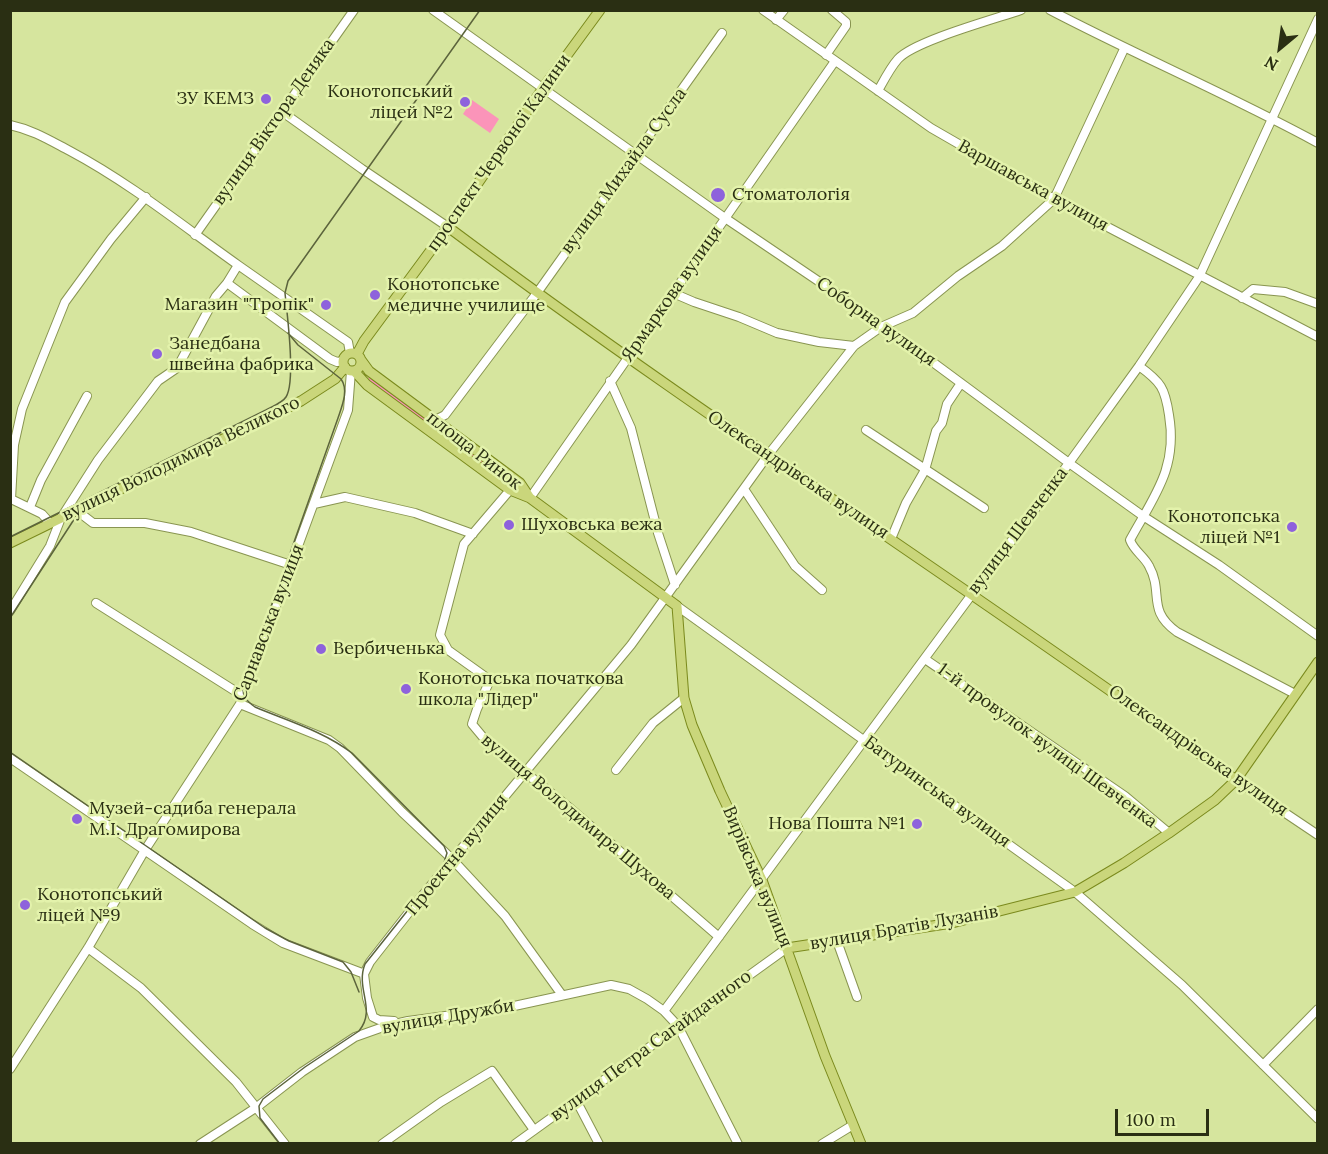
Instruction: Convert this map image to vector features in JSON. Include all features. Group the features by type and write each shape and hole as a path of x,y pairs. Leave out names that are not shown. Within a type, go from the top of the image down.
{"main road":[{"name":"проспект Червоної Калини","path":"352,362 364,341 448,227 543,87 600,10"},
{"name":"Олександрівська вулиця","path":"448,227 628,357 1107,687 1236,780"},
{"name":"площа Ринок","path":"352,362 369,371 520,483 530,498"},
{"name":"площа Ринок","path":"352,362 367,385 510,490 530,498"},
{"name":"вулиця Володимира Великого","path":"10,543 301,401 335,380 352,362"},
{"name":"Батуринська вулиця","path":"530,498 677,606"},
{"name":"Вирівська вулиця","path":"677,606 684,698 692,725 762,880 825,1056 861,1143"},
{"name":"вулиця Братів Лузанів","path":"787,948 952,923 1075,892 1124,863 1215,800 1236,780 1317,662"}],"street":[{"name":"вулиця Віктора Деняка","path":"195,235 354,10"},
{"name":"Соборна вулиця","path":"433,10 725,218 881,327 892,332 1143,516 1219,565 1317,636"},
{"name":"Варшавська вулиця","path":"763,10 931,128 1053,199 1317,337"},
{"path":"776,20 784,10"},
{"path":"826,55 846,26 846,22 832,10"},
{"path":"878,91 898,58 909,50 1021,10"},
{"path":"1050,10 1124,49 1272,118 1317,143"},
{"name":"вулиця Шевченка","path":"664,1011 1069,463 1199,277 1317,18 1315,10"},
{"name":"вулиця Михайла Сусла","path":"435,420 445,416 537,292 722,33"},
{"path":"1053,199 1124,49"},
{"name":"Ярмаркова вулиця","path":"530,498 835,62"},
{"name":"Олександрівська вулиця","path":"281,111 448,227"},
{"path":"10,125 29,129 86,159 146,196 195,235 348,342 352,362 337,362 330,359 226,283"},
{"path":"50,523 42,514 11,499 14,445 22,409 65,302 146,196"},
{"name":"Проектна вулиця","path":"364,974 370,962 452,859 631,645 768,455 854,346 881,327 913,313 958,276 1002,246 1053,199"},
{"path":"10,611 50,546 61,518 98,460 158,381 177,368 216,296 238,265"},
{"path":"1242,298 1253,289 1285,292 1317,304"},
{"path":"673,293 777,333 819,342 854,346"},
{"name":"Сарнавська вулиця","path":"10,1069 241,700 348,410 352,362"},
{"path":"1138,366 1157,379 1166,397 1171,427 1172,454 1162,483 1130,540 1133,548 1149,564 1159,611 1164,623 1295,694"},
{"path":"610,381 631,428 658,533 675,585"},
{"path":"891,539 906,503 925,470 936,431 942,423 947,404 961,383"},
{"path":"30,507 41,480 87,396"},
{"path":"866,430 984,508"},
{"path":"744,489 795,566 822,590"},
{"name":"вулиця Володимира Шухова","path":"510,490 464,544 440,635 448,650 490,680 472,724 487,742 719,937"},
{"path":"314,504 345,497 415,513 473,534"},
{"path":"76,510 93,523 145,524 191,532 291,565"},
{"path":"96,603 241,700 335,744 452,859 505,916 562,995"},
{"name":"Батуринська вулиця","path":"677,606 1075,892 1182,985 1317,1119"},
{"name":"1-й провулок вулиці Шевченка","path":"925,659 1125,796 1169,833"},
{"path":"616,770 653,723 684,698"},
{"path":"10,758 282,943 364,974 367,998 373,1017 373,1026 369,1031"},
{"name":"Олександрівська вулиця","path":"1236,780 1317,835"},
{"path":"837,941 857,996"},
{"path":"87,948 141,988 236,1082 285,1143"},
{"name":"вулиця Петра Сагайдачного","path":"515,1143 787,948"},
{"name":"вулиця Дружби","path":"200,1143 257,1107 302,1072 355,1037 369,1031 408,1021 505,1008 611,985 629,989 664,1011 678,1026 738,1143"},
{"path":"1263,1065 1317,1010"},
{"path":"373,1017 379,1020 408,1021"},
{"path":"382,1143 441,1102 492,1071 534,1130"},
{"path":"576,1100 599,1143"},
{"path":"822,1143 853,1125"}],"shaded area":[{"path":"472,100 499,119 490,133 463,114"},
{"path":"369,376 517,488 515,489 368,380"}],"tram line":[{"path":"10,537 280,403 286,397 290,377 285,293 288,281 480,10"},
{"path":"280,1144 260,1118 259,1106 263,1099 305,1067 359,1031 366,1015 362,982 365,964 443,866 447,853 444,846 352,753 317,732 255,707 244,694 244,683 344,398 341,379 298,345 288,333"},
{"path":"10,618 73,521 90,500"},
{"path":"10,752 265,928 289,941 343,962 351,972 359,992"}],"place":[{"name":"ЗУ КЕМЗ","path":"266,99"},
{"name":"Конотопський ліцей №2","path":"465,102"},
{"name":"Стоматологія","path":"718,195"},
{"name":"Конотопське медичне училище","path":"375,295"},
{"name":"Магазин \"Тропік\"","path":"326,305"},
{"name":"Занедбана швейна фабрика","path":"157,354"},
{"name":"Шуховська вежа","path":"509,525"},
{"name":"Конотопська ліцей №1","path":"1292,527"},
{"name":"Вербиченька","path":"321,649"},
{"name":"Конотопська початкова школа \"Лідер\"","path":"406,689"},
{"name":"Музей-садиба генерала М.І. Драгомирова","path":"77,819"},
{"name":"Нова Пошта №1","path":"917,824"},
{"name":"Конотопський ліцей №9","path":"25,905"}]}
